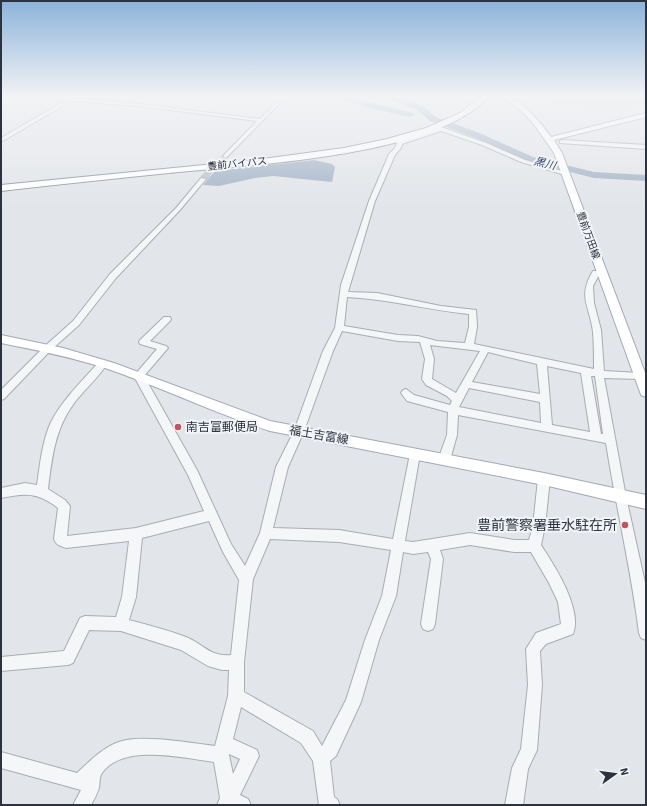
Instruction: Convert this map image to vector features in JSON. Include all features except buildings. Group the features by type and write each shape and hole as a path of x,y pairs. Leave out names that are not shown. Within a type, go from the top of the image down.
{"highway":[{"name":"豊前バイパス","path":"1,188 308,155 381,142 412,134"},
{"name":"豊前バイパス","path":"1,184 306,152 381,142"}],"main road":[{"name":"豊前万田線","path":"546,134 550,139 565,170 602,273 643,379 646,392"},
{"path":"550,139 572,134"},
{"name":"福土吉富線","path":"1,339 48,348 125,371 244,418 270,426 544,479 646,502"}],"street":[{"path":"1,140 12,134"},
{"path":"226,156 247,134"},
{"path":"232,803 223,749 236,696 237,662 246,579 266,533 282,467 299,431 328,351 339,328 345,285 372,200 392,154 398,148 399,142 426,134"},
{"path":"454,134 484,144 523,161 565,170"},
{"path":"562,142 646,147"},
{"path":"1,396 48,348 76,323 113,276 178,208 203,179"},
{"path":"602,273 596,273 589,286 590,303 597,330 599,374 609,440 611,440 620,497 641,594 646,633"},
{"path":"344,294 377,296 441,309 473,312 473,327 469,346"},
{"path":"167,319 143,342 163,348 139,377 193,474 227,548 246,579"},
{"path":"339,328 423,340 437,344 469,346 599,374 643,379"},
{"path":"423,340 430,358 427,379 429,382 450,393 455,405"},
{"path":"444,460 452,435 455,405 485,350"},
{"path":"542,362 547,428"},
{"path":"42,493 48,445 56,423 67,404 102,364"},
{"path":"585,371 596,437"},
{"path":"466,384 545,399"},
{"path":"406,393 410,398 455,405 547,428 609,440"},
{"path":"321,758 330,750 353,702 372,640 389,596 415,454"},
{"path":"514,805 520,768 529,750 534,685 533,649 541,638 568,629 564,602 554,578 534,546 539,526 544,479"},
{"path":"1,494 23,489 33,489 58,500 64,506 60,539 66,542 136,534 212,515"},
{"path":"266,533 339,536 412,548 470,539 514,546 534,546"},
{"path":"121,624 129,597 136,534"},
{"path":"428,624 437,559 432,544"},
{"path":"1,664 68,658 85,623 121,624 185,644 208,659 222,663 237,662"},
{"path":"236,696 307,737 321,758 325,804"},
{"path":"1,760 79,782 106,758 123,749 156,747 223,749 251,756 232,803"},
{"path":"82,805 90,789 93,770"}],"water":[{"path":"314,160 332,164 335,167 332,182 273,176 255,178 219,186 203,185 215,171"}],"waterway":[{"name":"黒川","path":"473,134 530,159 594,175 646,178"}],"tunnel":[{"path":"203,179 226,156"}],"place":[{"name":"南吉富郵便局","path":"178,427"},
{"name":"豊前警察署垂水駐在所","path":"625,525"}]}
